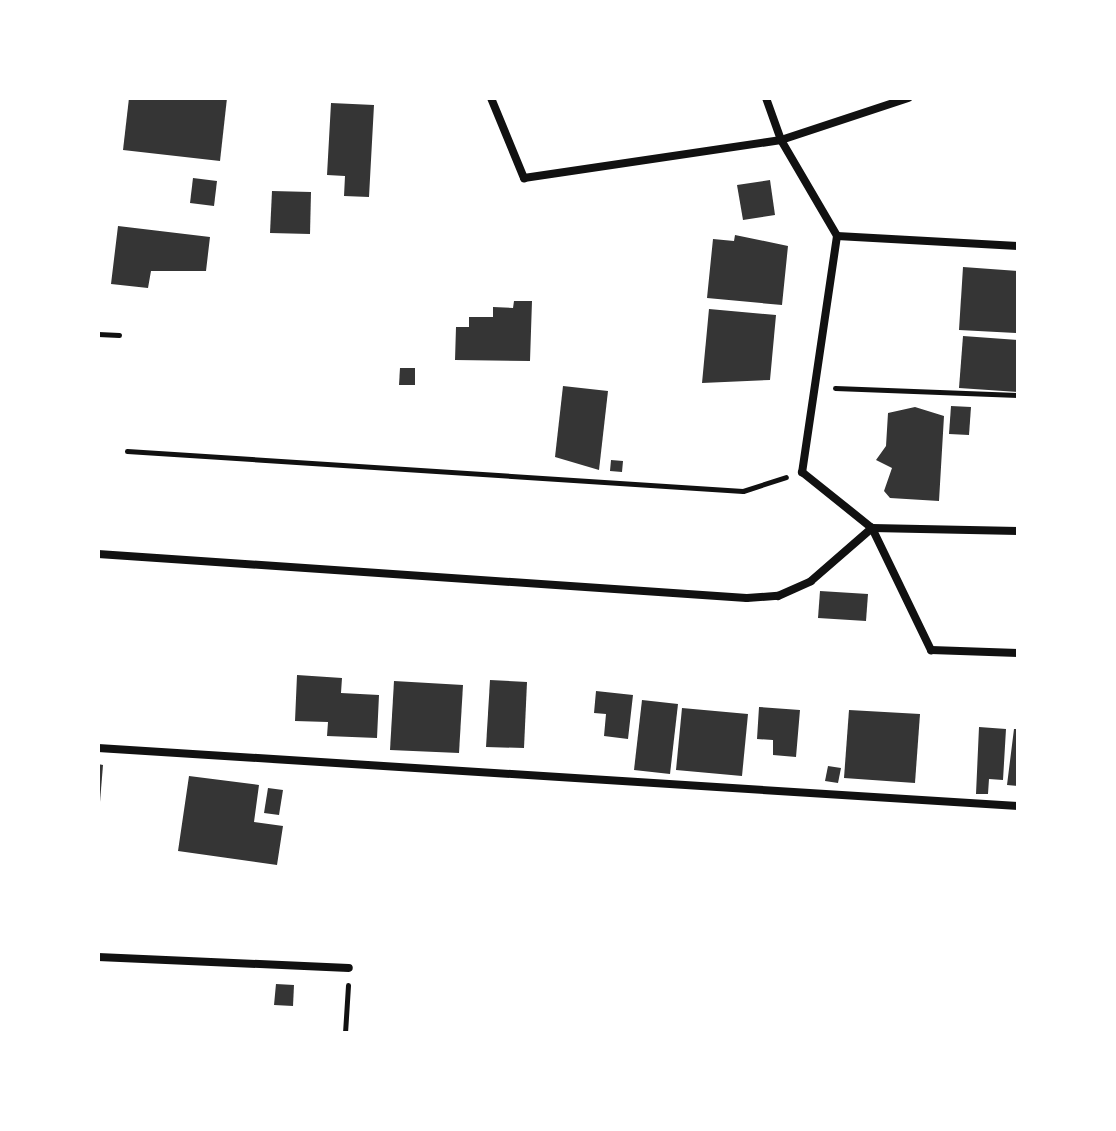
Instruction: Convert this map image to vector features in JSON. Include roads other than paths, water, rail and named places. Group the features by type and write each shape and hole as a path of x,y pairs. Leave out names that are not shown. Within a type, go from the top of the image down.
{"street":[{"path":"491,98 524,178 781,140 908,98"},
{"path":"766,98 781,140 837,236 810,387 802,472 872,528 931,650 1018,653"},
{"path":"837,236 1018,246"},
{"path":"98,554 747,598 778,596 811,581 872,528 1018,531"},
{"path":"98,748 1018,806"},
{"path":"98,957 349,968"}]}
